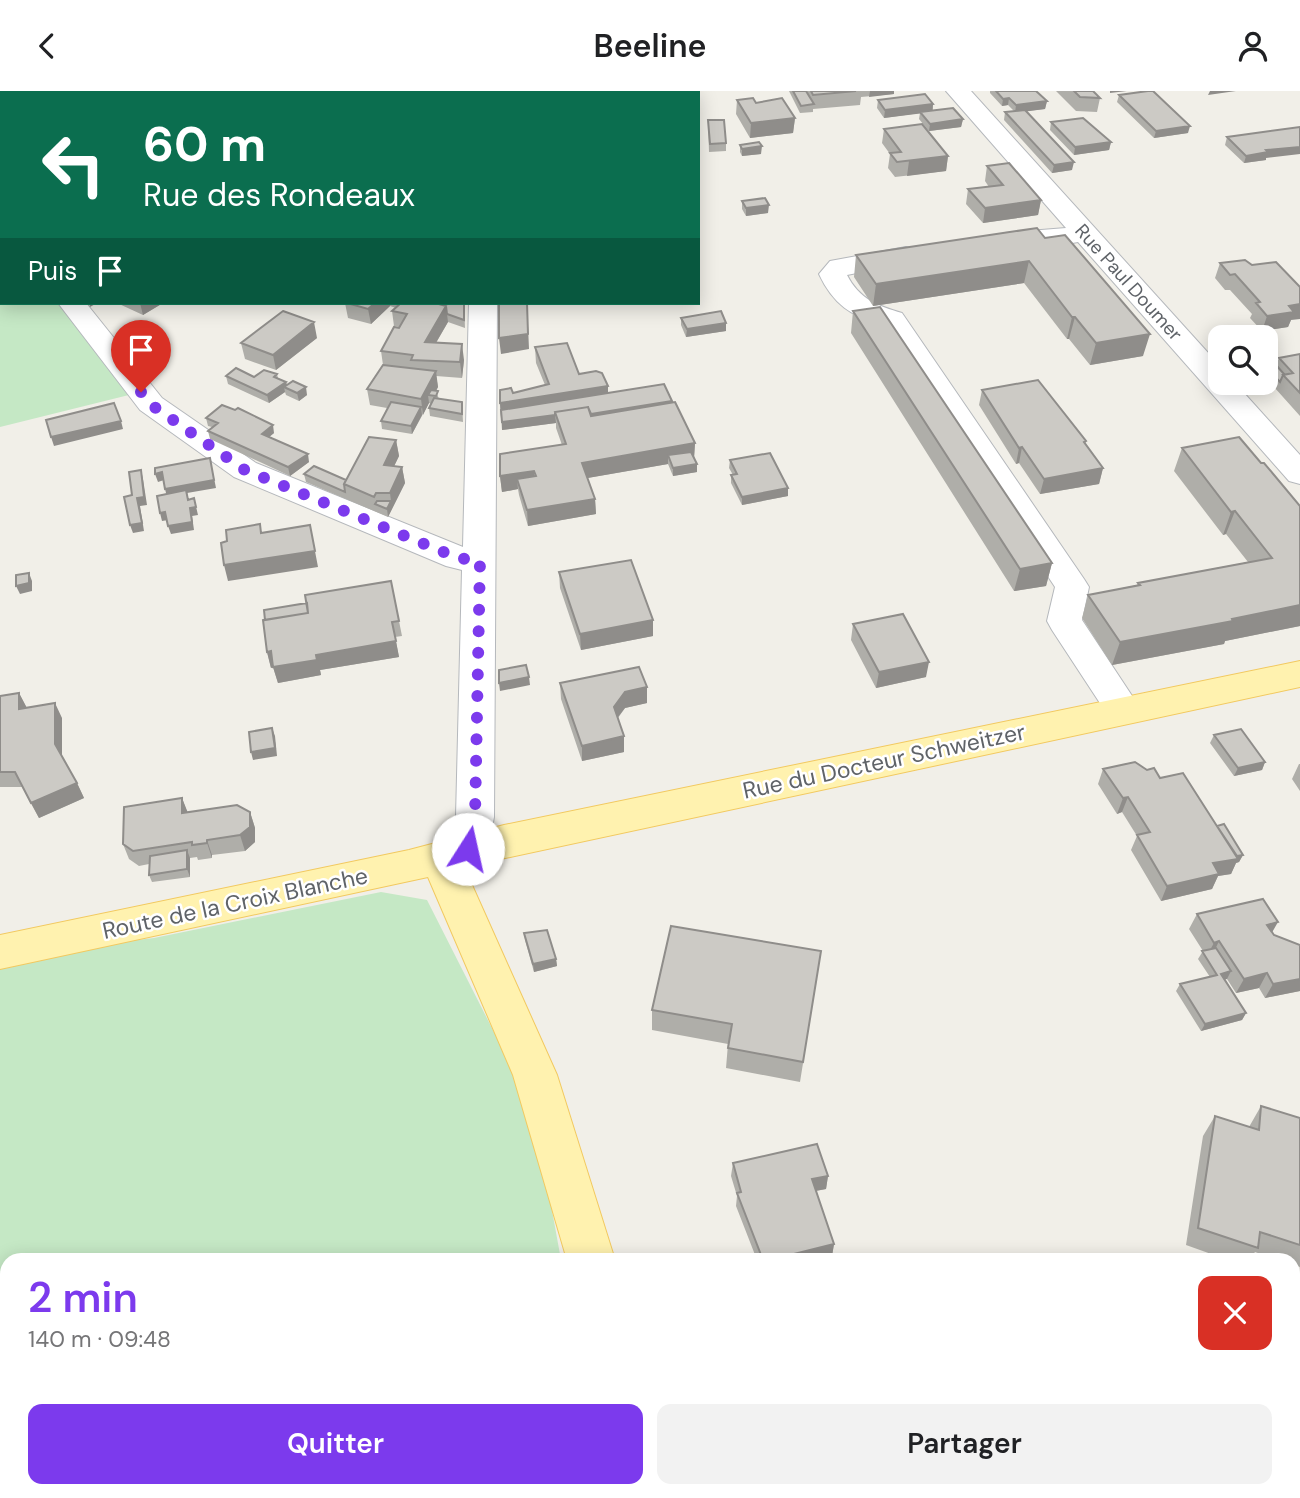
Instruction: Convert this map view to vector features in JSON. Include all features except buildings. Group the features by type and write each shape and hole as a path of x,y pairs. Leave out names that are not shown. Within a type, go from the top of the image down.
{"main road":[{"name":"Rue du Docteur Schweitzer","path":"454,853 1300,674"},
{"name":"Route de la Croix Blanche","path":"0,952 454,853"},
{"path":"454,853 535,1075 589,1253"}],"street":[{"name":"Rue Paul Doumer","path":"958,91 1300,474"},
{"path":"980,244 1085,233"},
{"path":"940,250 860,262 840,267 833,274 848,301 866,312 892,319 1072,587 1064,621 1124,711"},
{"path":"74,305 150,404 245,470 458,558 480,561"},
{"path":"454,853 475,817 483,305"}],"green space":[{"path":"0,305 75,305 141,392 0,427"},
{"path":"381,892 427,900 534,1111 560,1253 0,1253 0,956 154,938"}],"route":[{"path":"141,392 150,404 245,470 458,558 480,561 475,817 468,849"}]}
